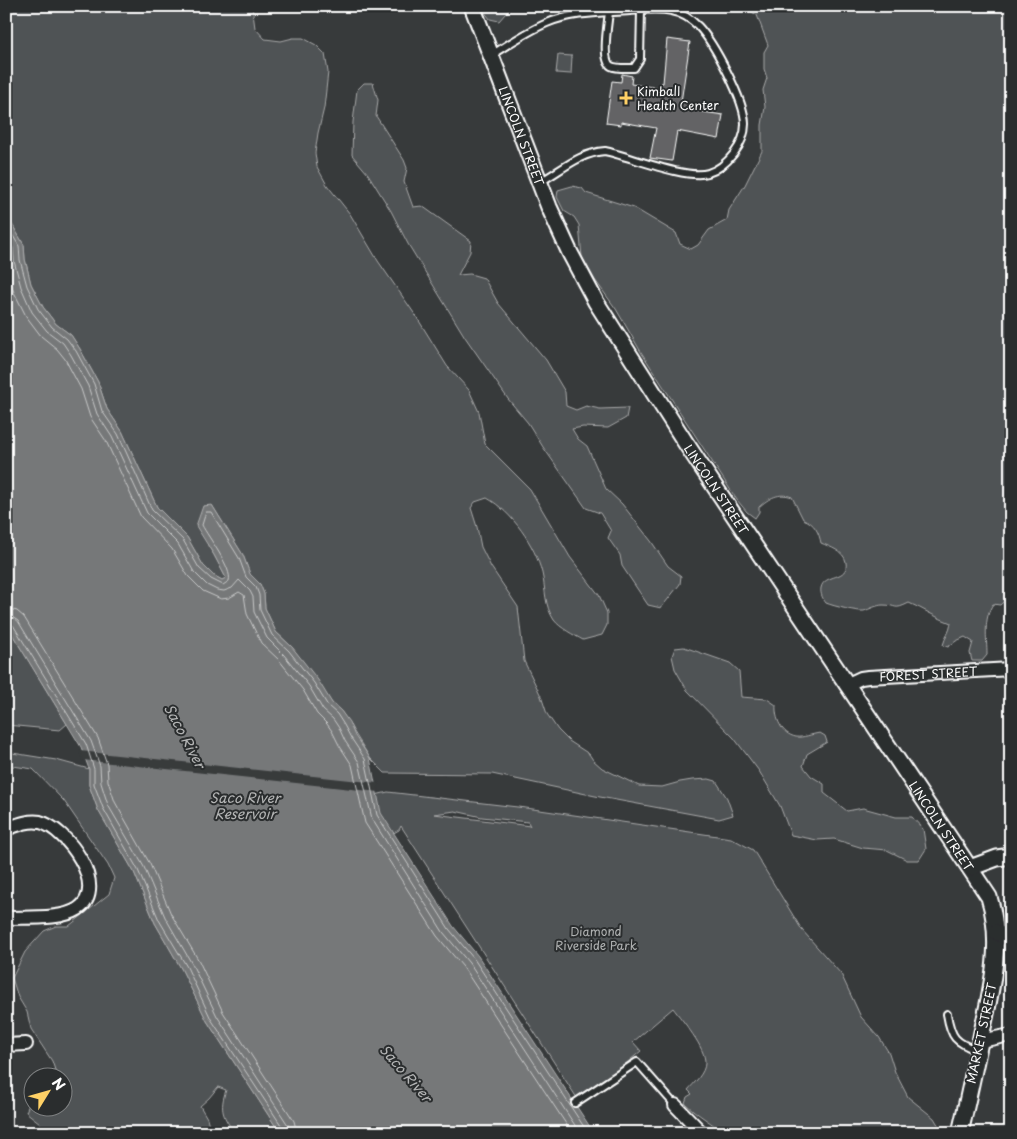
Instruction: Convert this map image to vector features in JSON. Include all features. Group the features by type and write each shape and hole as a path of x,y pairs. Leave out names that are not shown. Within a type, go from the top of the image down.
{"street":[{"name":"LINCOLN STREET","path":"472,6 540,182 570,252 609,324 846,684 989,896 996,932"},
{"name":"FOREST STREET","path":"846,684 868,676 1011,669"},
{"path":"6,829 32,821 42,822 53,828 67,841 83,862 88,872 89,882 83,904 72,912 54,916 6,918"},
{"path":"970,868 997,858 1011,856"},
{"path":"996,932 1011,940"},
{"name":"MARKET STREET","path":"960,1133 991,990 996,952 996,932"},
{"path":"979,1046 1011,1035"},
{"path":"6,1045 26,1044"},
{"path":"675,1105 702,1133"}],"lane":[{"path":"491,55 546,23 571,16 641,10 672,11 686,17 697,25 707,38 730,80 744,115 744,132 740,144 733,154 717,169 704,174 679,172 605,151 594,152 574,160 540,182"},
{"path":"609,12 605,58 613,67 634,68 640,58 641,10"},
{"path":"947,1014 950,1031 957,1042 979,1046"},
{"path":"575,1103 637,1062 675,1105"}],"green space":[{"path":"6,6 252,6 255,28 265,39 281,41 303,38 316,45 325,54 328,72 324,108 315,153 317,167 327,185 350,214 378,261 416,316 447,366 469,390 479,412 485,444 530,489 570,557 599,595 607,613 607,625 602,635 583,640 560,626 548,609 539,562 521,530 514,520 487,498 475,502 471,508 481,547 491,567 518,607 524,661 541,696 547,714 558,730 569,741 589,754 602,768 639,786 662,787 692,780 709,779 716,781 727,798 733,815 719,819 600,797 492,774 385,773 370,758 341,711 332,703 292,647 276,632 265,608 264,594 260,584 250,574 243,555 212,505 208,546 226,578 222,580 213,575 203,565 187,537 157,507 122,431 107,409 98,382 80,349 71,335 56,324 43,307 31,284 24,245 6,214"},
{"path":"480,6 512,6 499,21 490,19"},
{"path":"722,6 1011,6 1011,595 1000,605 993,604 990,610 986,629 987,655 982,661 972,661 970,653 973,642 965,637 948,647 943,645 951,623 909,603 898,607 881,605 861,611 826,603 821,594 823,583 844,572 846,568 845,558 836,550 821,543 816,529 811,523 803,519 792,497 783,495 770,499 759,507 759,512 755,518 737,500 641,352 616,309 595,280 582,257 579,225 574,217 564,211 557,197 558,190 572,186 582,188 586,193 634,208 676,233 680,244 691,249 698,245 709,230 727,220 729,210 745,185 762,151 762,125 765,107 763,90 767,78 764,69 764,52 768,45 757,15 743,7 735,10"},
{"path":"558,55 572,56 571,74 556,73"},
{"path":"364,83 373,83 378,100 376,116 404,160 407,168 404,182 413,207 422,206 471,241 470,252 458,275 470,274 484,278 498,303 546,360 565,392 566,406 576,410 586,406 600,409 628,408 626,418 608,428 583,427 572,429 578,439 587,446 606,489 622,504 668,566 681,576 680,584 661,608 648,605 622,566 620,555 608,538 611,531 600,513 586,508 528,423 508,399 465,337 408,244 391,211 368,174 352,155 353,122 357,90"},
{"path":"6,624 67,724 60,730 6,725"},
{"path":"684,647 730,663 739,671 741,697 767,699 776,705 778,720 786,733 796,737 820,733 825,736 827,742 807,754 803,766 811,776 824,784 824,793 847,811 863,808 896,817 912,817 923,829 926,849 919,860 907,860 887,850 863,848 834,839 817,840 791,835 780,806 759,771 734,738 687,690 675,669 672,656 675,648"},
{"path":"6,752 56,760 89,769 89,785 98,810 134,872 155,923 182,970 207,1021 280,1133 235,1133 223,1113 226,1090 218,1087 200,1106 207,1118 211,1133 39,1133 40,1123 31,1116 72,1116 72,1066 54,1066 31,1029 27,1012 18,997 12,978 25,952 44,931 56,926 69,926 109,894 114,878 108,865 64,801 33,769 6,765"},
{"name":"Diamond Riverside Park","path":"388,792 526,808 731,838 753,850 802,930 841,974 861,1017 879,1037 889,1053 895,1072 908,1097 934,1118 943,1133 724,1133 685,1103 687,1097 692,1094 688,1090 699,1078 705,1063 702,1050 693,1034 673,1008 633,1042 641,1051 612,1075 577,1098 401,826 399,830 390,835 371,796","holes":["455,811 482,817 528,822 530,826 434,814"]}],"water":[{"name":"Saco River Reservoir","path":"6,214 24,245 31,284 43,307 56,324 71,335 80,349 98,382 107,409 122,431 157,507 187,537 203,565 213,575 222,580 226,578 196,526 203,506 212,505 243,555 250,574 260,584 264,594 265,608 276,632 292,647 318,680 332,703 349,722 355,736 370,758 381,813 453,926 478,956 594,1133 280,1133 207,1021 182,970 155,923 134,872 98,810 89,785 89,769 81,747 6,624"}],"pier":[{"path":"80,751 378,783 379,792 83,760"}],"building":[{"name":"Kimball Health Center","path":"667,39 690,42 681,102 697,106 697,111 723,115 719,139 677,131 672,161 650,158 656,128 621,122 621,125 606,123 612,81 621,82 622,74 632,76 631,84 660,88 661,83 663,83"}],"place":[{"name":"Kimball Health Center","path":"626,98"}],"water label":[{"name":"Saco River","path":"185,736"},
{"name":"Saco River","path":"406,1073"}]}
